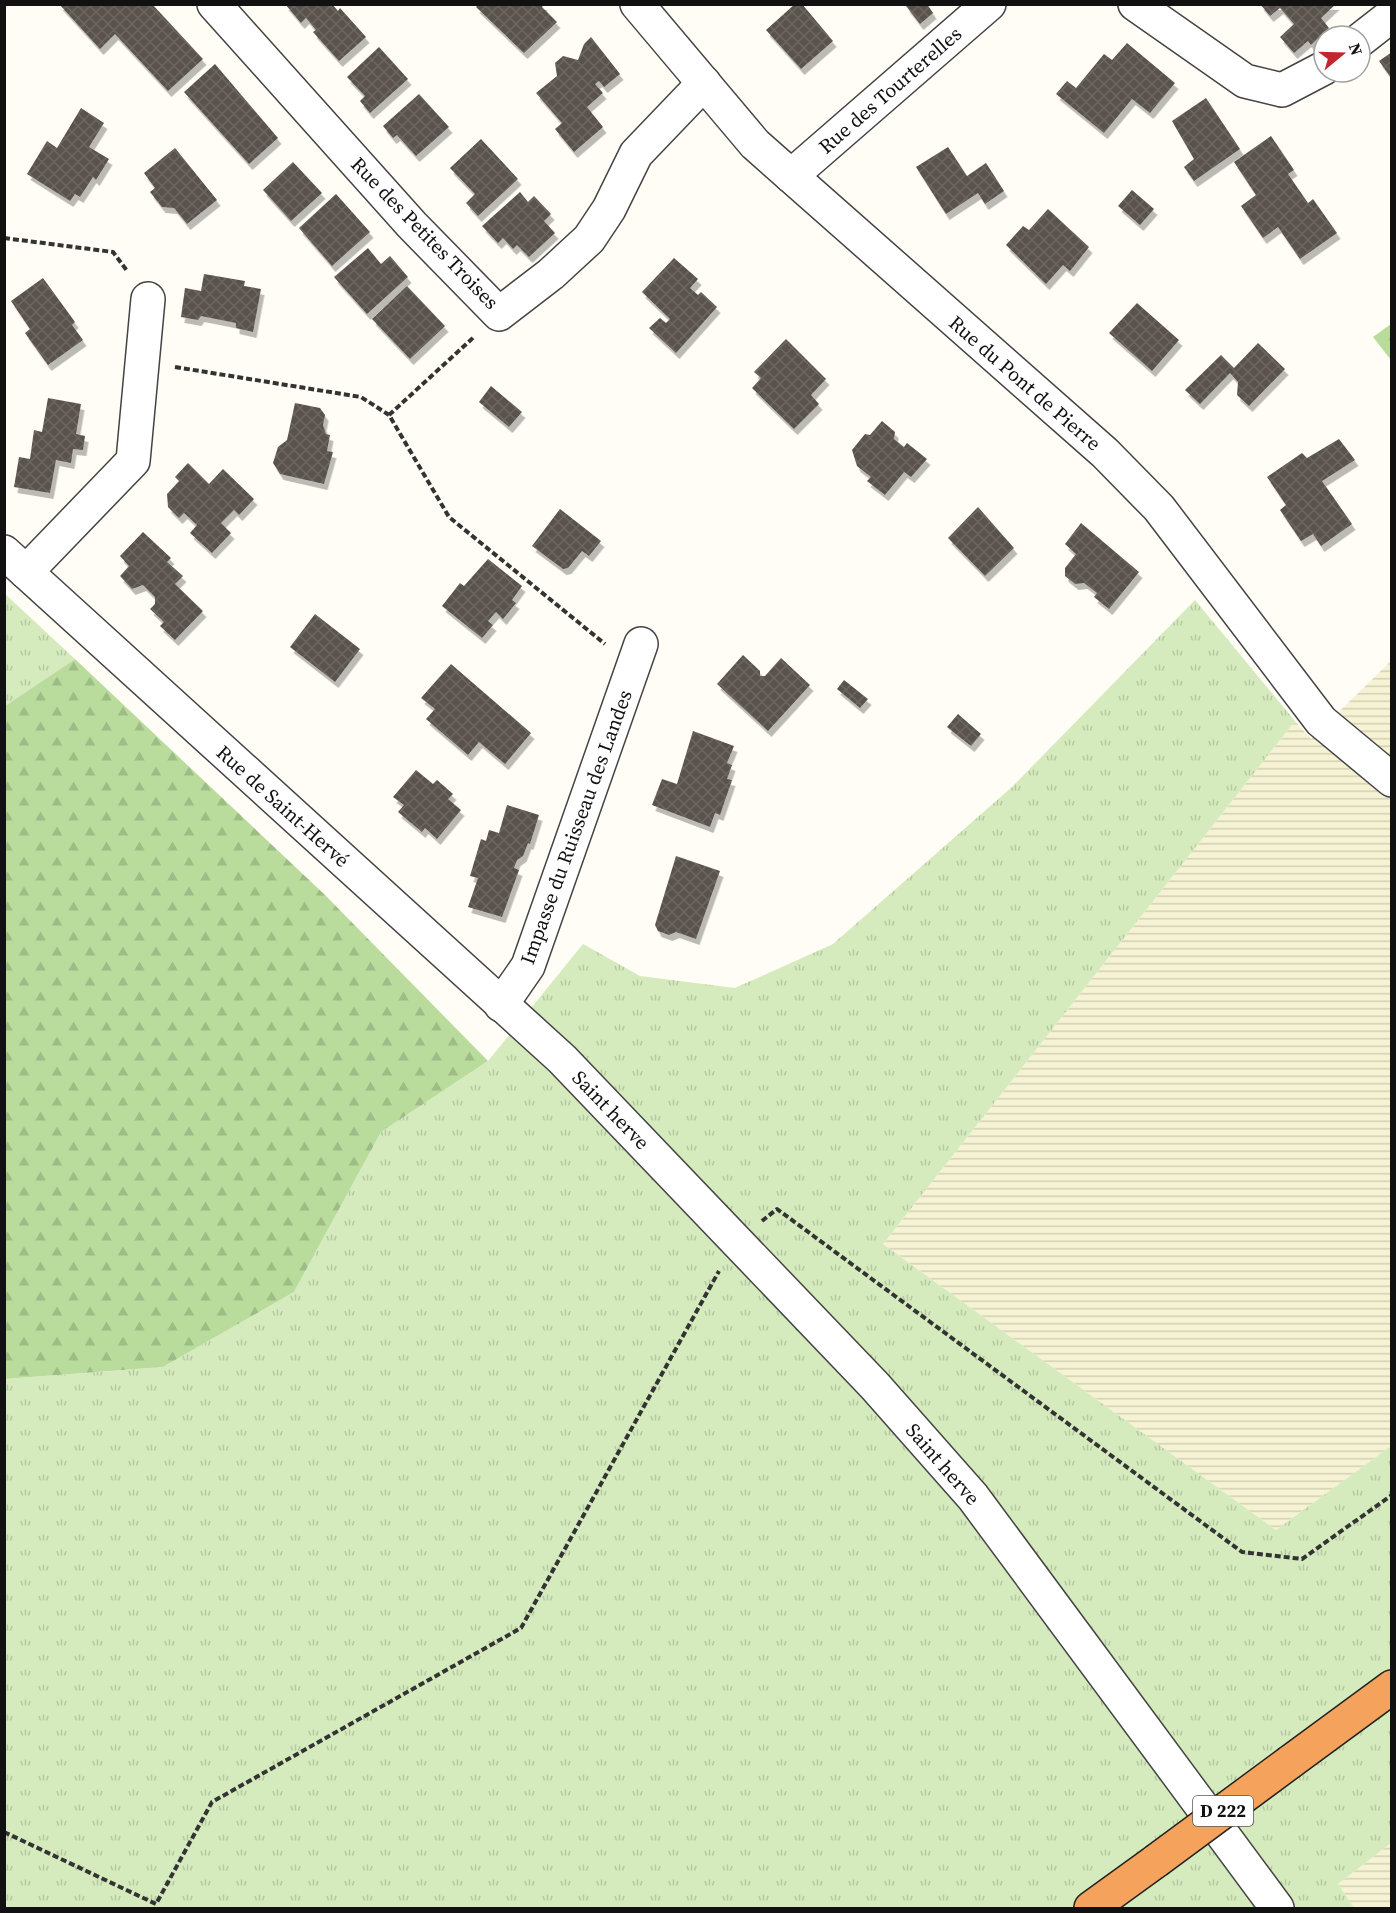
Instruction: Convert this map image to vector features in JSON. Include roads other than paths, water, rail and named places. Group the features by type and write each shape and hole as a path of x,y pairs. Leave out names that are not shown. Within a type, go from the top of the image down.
{"highway":[{"name":"D 222","path":"1091,1908 1392,1687"}],"street":[{"name":"Rue des Petites Troises","path":"214,4 412,225 499,314 551,274 589,239 609,209 636,154 704,83"},
{"name":"Rue du Pont de Pierre","path":"637,4 755,144 1105,453 1159,508 1321,721 1392,780"},
{"name":"Rue des Tourterelles","path":"791,176 989,4"},
{"path":"1135,4 1245,81 1282,90 1312,75"},
{"path":"1372,31 1392,15"},
{"path":"15,562 133,461 148,298"},
{"name":"Rue de Saint-Hervé","path":"15,562 562,1059"},
{"name":"Impasse du Ruisseau des Landes","path":"501,1005 528,966 637,655"},
{"name":"Saint herve","path":"562,1059 875,1386 973,1497 1277,1908"}]}
